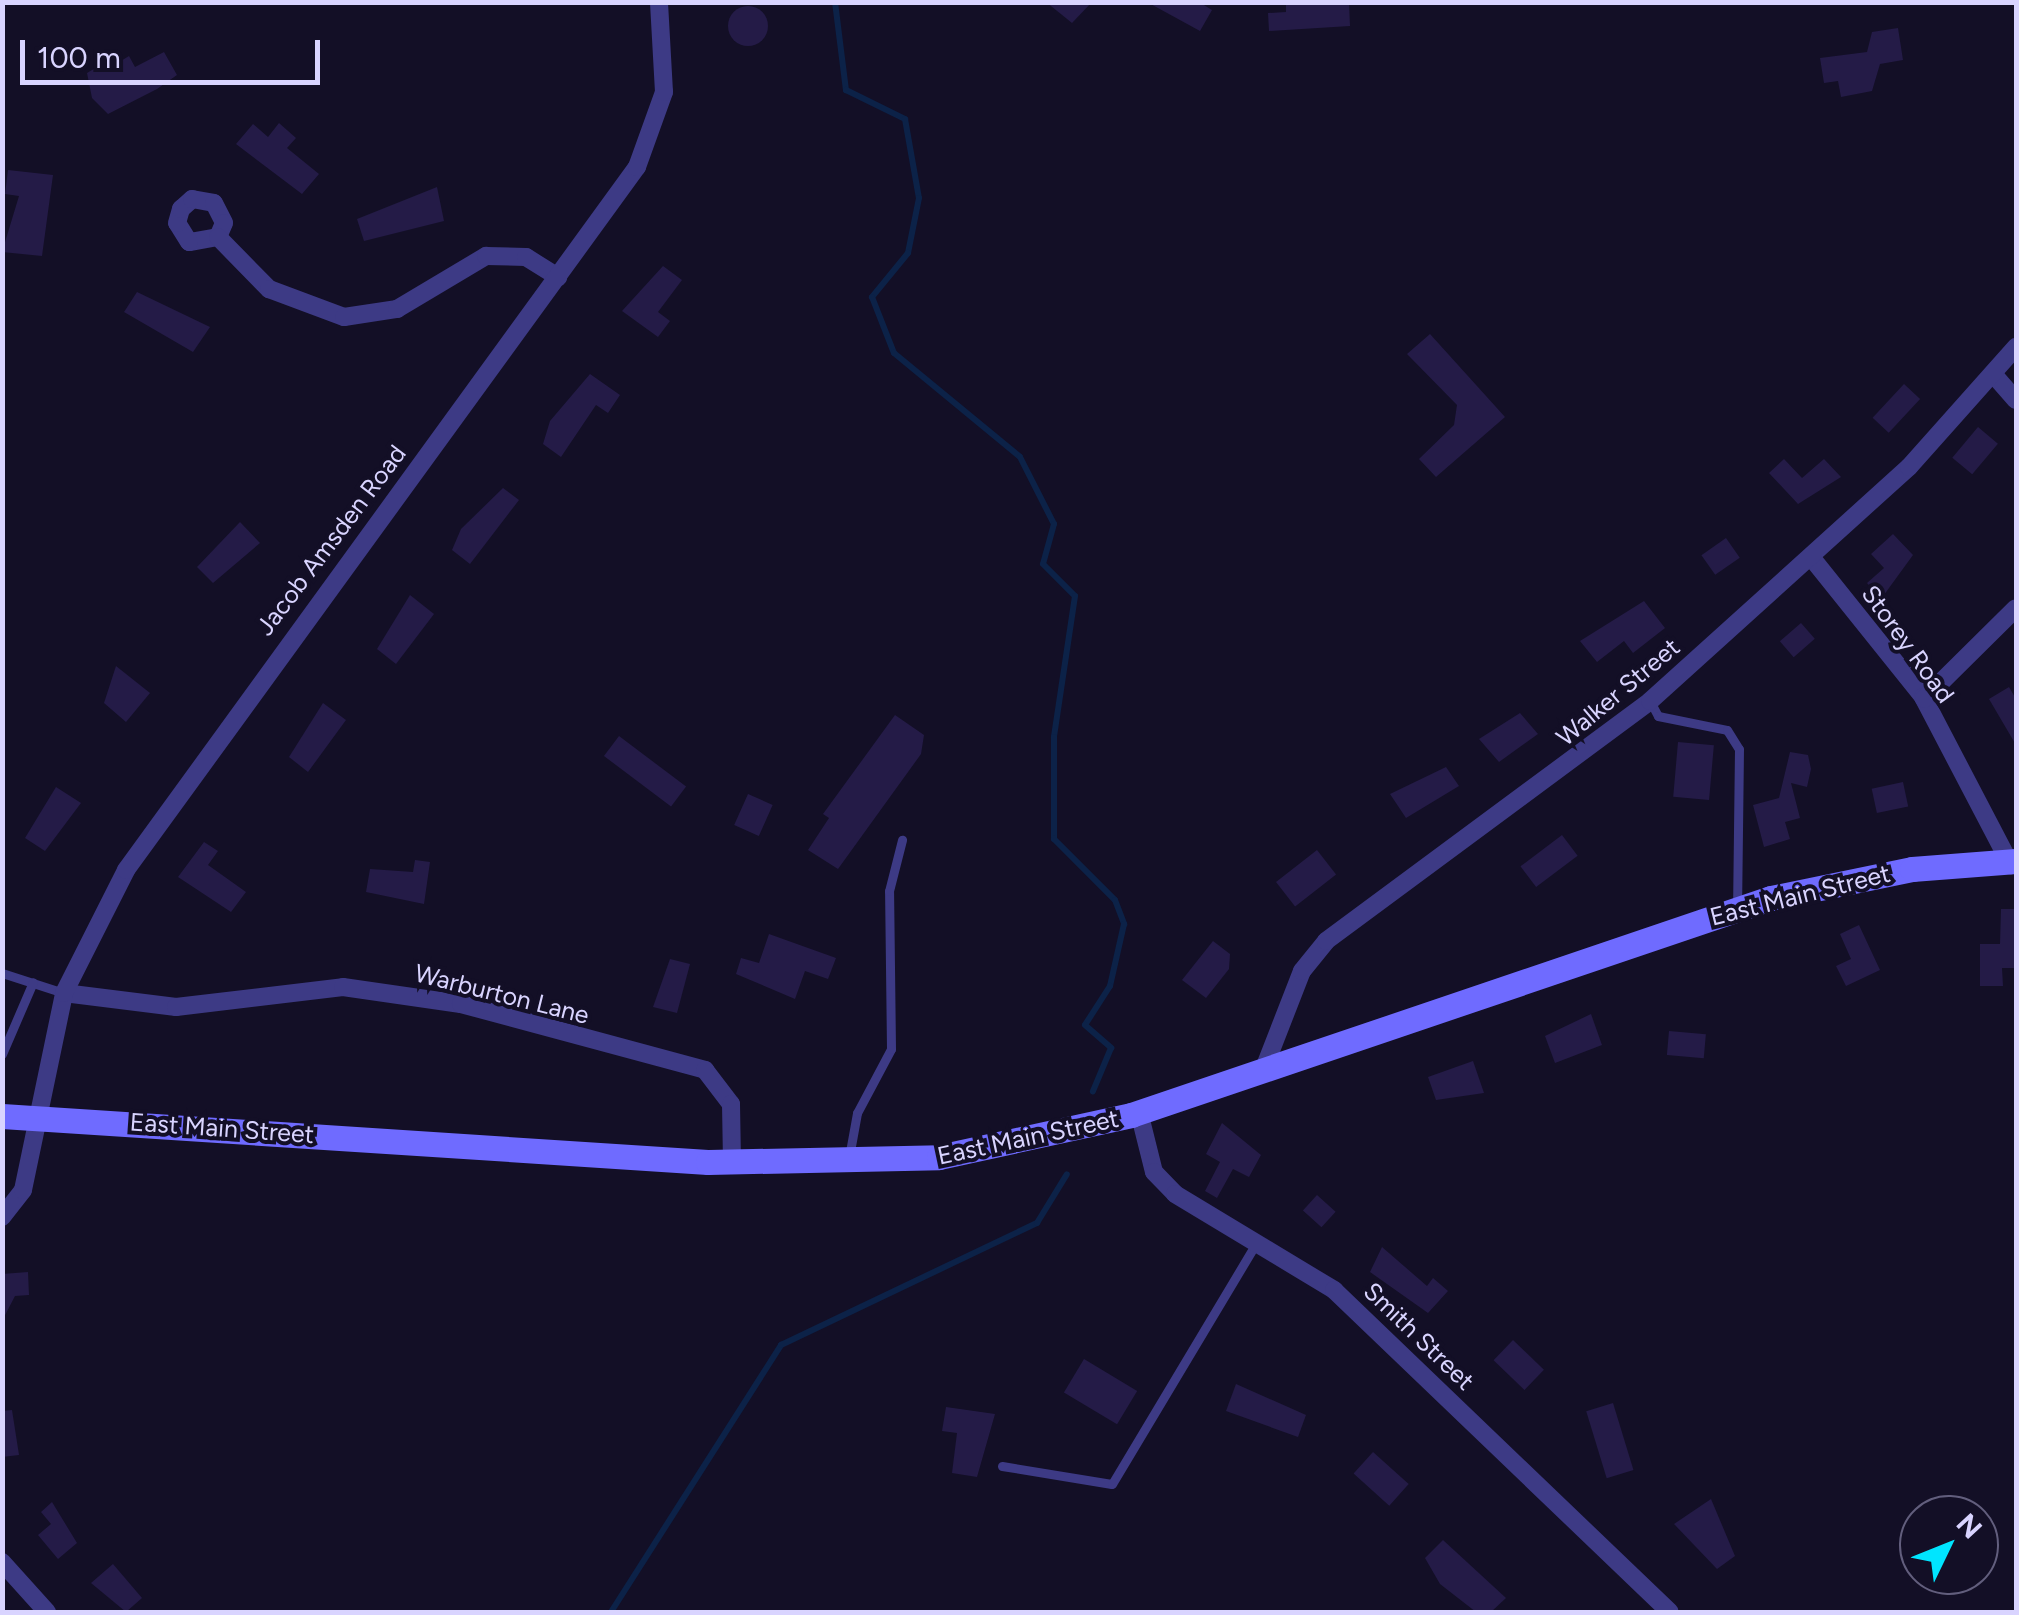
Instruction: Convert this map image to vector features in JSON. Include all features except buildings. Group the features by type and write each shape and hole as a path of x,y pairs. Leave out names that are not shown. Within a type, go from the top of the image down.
{"main road":[{"name":"East Main Street","path":"2,1116 732,1162 848,1165 940,1158 1139,1112 1737,909 1855,878 2013,863"}],"street":[{"name":"Jacob Amsden Road","path":"2,1217 23,1190 34,1117 64,992 176,791 637,166 658,119 668,68 659,2"},
{"path":"218,237 269,289 344,317 410,303 486,256 526,258 558,277"},
{"name":"Walker Street","path":"1262,1071 1302,970 1326,941 1650,701 1811,557 1994,376 2016,347"},
{"path":"1994,376 2016,400"},
{"name":"Storey Road","path":"1811,557 1924,699 2013,863"},
{"path":"1924,699 2016,608"},
{"name":"Warburton Lane","path":"64,992 176,1007 343,987 461,1004 705,1070 731,1104 732,1162"},
{"name":"Smith Street","path":"1139,1112 1154,1172 1174,1194 1334,1290 1670,1612"},
{"path":"2,1562 48,1612"}],"lane":[{"path":"1650,701 1658,716 1728,730 1739,749 1737,909"},
{"path":"848,1165 857,1112 891,1048 889,891 902,840"},
{"path":"2,973 64,992"},
{"path":"2,1054 33,982"},
{"path":"1002,1466 1112,1484 1258,1241"}],"waterway":[{"path":"835,2 846,90 905,119 919,198 908,253 872,297 894,353 1020,457 1054,524 1043,564 1075,596 1054,737 1054,839 1115,900 1124,924 1110,986 1085,1025 1111,1048 1093,1091"},
{"path":"611,1612 781,1345 1037,1223 1067,1174"}]}
